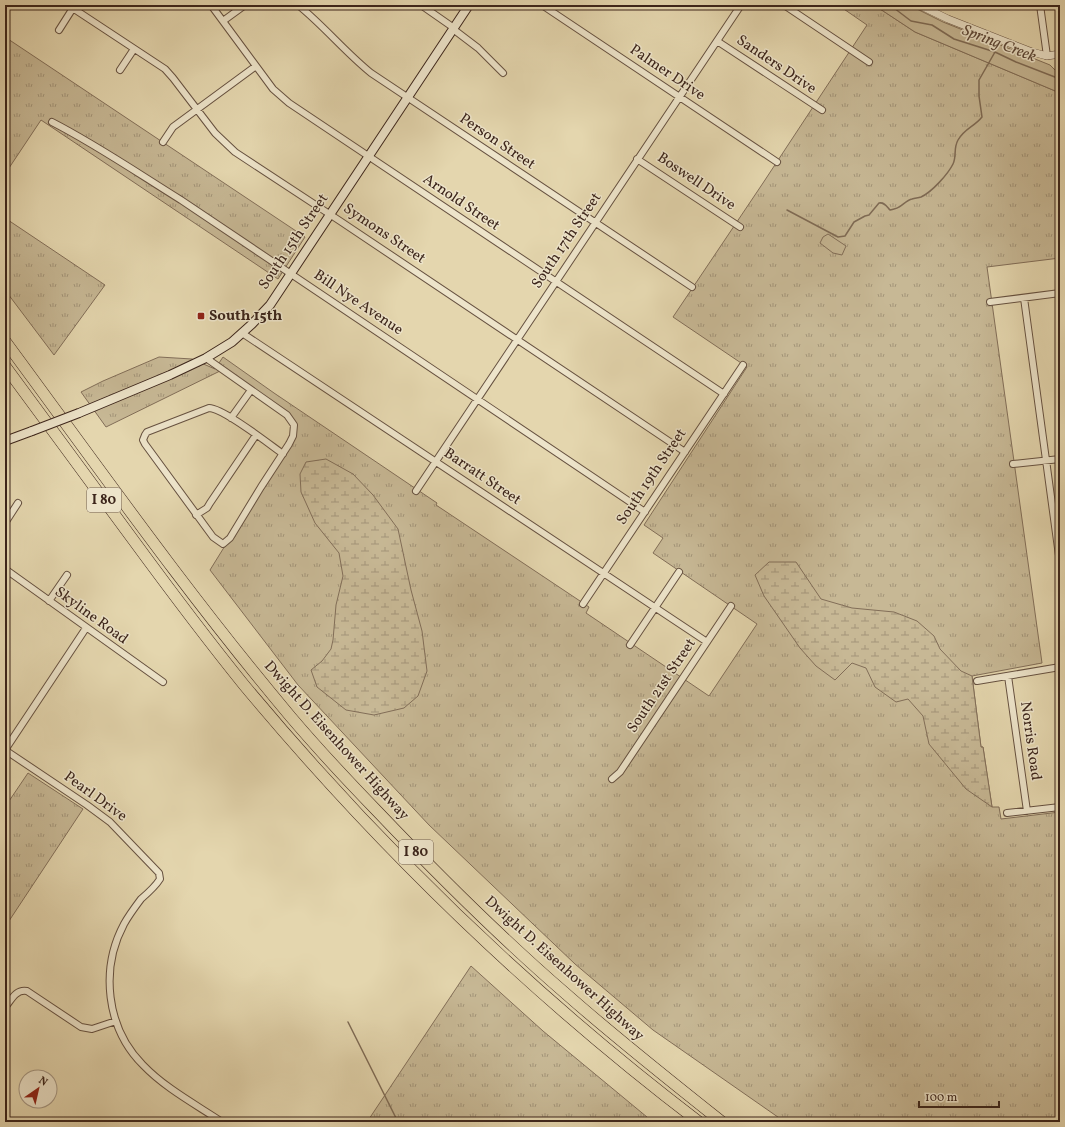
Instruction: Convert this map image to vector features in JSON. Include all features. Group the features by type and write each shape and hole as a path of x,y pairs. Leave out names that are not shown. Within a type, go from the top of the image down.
{"highway":[{"name":"Dwight D. Eisenhower Highway","path":"5,341 212,621 291,717 339,771 434,871 510,944 565,994 624,1044 722,1122"},
{"name":"Dwight D. Eisenhower Highway","path":"5,366 192,620 244,685 357,813 425,883 507,962 593,1037 699,1122"}],"main road":[{"name":"South 15th Street","path":"5,441 79,413 170,375 206,358 232,342 242,333 270,305 469,5"}],"street":[{"name":"Arnold Street","path":"211,5 273,89 289,103 724,394"},
{"path":"223,21 246,5"},
{"name":"Person Street","path":"298,5 318,22 359,64 692,287"},
{"path":"421,5 454,28 478,48 503,73"},
{"name":"Palmer Drive","path":"542,5 777,162"},
{"name":"South 17th Street","path":"416,491 741,5"},
{"path":"784,5 869,62"},
{"path":"919,5 1032,52 1047,56 1060,54"},
{"path":"1040,5 1047,56"},
{"path":"59,30 70,7"},
{"name":"Symons Street","path":"70,7 165,69 214,133 235,152 685,452"},
{"name":"Sanders Drive","path":"717,41 822,110"},
{"path":"120,70 134,49"},
{"path":"163,142 173,127 256,66"},
{"name":"Bill Nye Avenue","path":"52,122 82,137 182,200 645,512"},
{"name":"Boswell Drive","path":"637,159 740,227"},
{"path":"990,302 1060,293"},
{"path":"1024,298 1060,564"},
{"name":"Barratt Street","path":"242,333 707,642"},
{"path":"206,358 286,415 294,425 293,436 283,454 230,538 223,544 213,537 145,444 143,440 147,432 209,408 217,409 283,454"},
{"name":"South 19th Street","path":"583,604 743,365"},
{"path":"232,418 251,390"},
{"path":"196,514 207,508 256,435"},
{"path":"1013,464 1060,459"},
{"path":"5,523 18,504"},
{"name":"Skyline Road","path":"5,569 163,682"},
{"path":"630,645 679,572"},
{"path":"49,601 67,575"},
{"name":"South 21st Street","path":"612,779 620,772 731,606"},
{"path":"5,750 86,628"},
{"path":"977,681 1060,667"},
{"name":"Norris Road","path":"1008,676 1027,811"},
{"name":"Pearl Drive","path":"5,750 110,822 156,869 160,876 158,882 142,899 123,925 113,951 109,976 109,991 116,1021"},
{"path":"1007,813 1060,807"},
{"path":"7,1005 18,992 23,990 27,991 81,1027 92,1029 116,1021 127,1043 142,1064 175,1091 222,1122"}],"green space":[{"path":"838,5 874,5 915,32 1060,93 1060,258 987,267 1042,663 972,676 981,747 983,747 992,807 999,807 1001,819 1060,812 1060,1122 785,1122 653,1030 575,964 429,825 298,685 210,570 293,436 291,419 220,371 106,427 81,392 159,357 192,359 215,369 223,357 437,503 436,505 589,607 586,613 709,696 757,624 653,553 663,538 644,525 747,367 673,317 867,25"},
{"path":"874,5 909,5 943,22 1050,65 1055,70 1060,72 1060,93 915,32"},
{"path":"5,37 305,237 278,279 41,120 5,174"},
{"path":"5,218 105,285 54,355 5,290"},
{"path":"828,234 846,246 842,255 833,253 820,243 823,237"},
{"path":"326,459 353,474 373,495 398,529 411,590 422,631 427,671 418,696 404,708 374,715 346,710 317,687 311,670 322,661 331,649 336,605 343,576 339,553 315,523 301,492 300,474 306,462"},
{"path":"769,562 796,562 821,599 852,608 894,612 917,621 934,636 940,649 961,671 972,676 981,747 983,747 992,807 966,789 929,744 923,716 908,699 896,702 875,687 866,668 852,663 835,680 816,666 800,648 764,596 755,575"},
{"path":"28,773 83,809 5,927 5,807"},
{"path":"471,966 543,1031 653,1122 367,1122"}],"waterway":[{"name":"Spring Creek","path":"890,5 911,21 932,25 954,39 995,52 1060,79"},
{"path":"787,210 838,237 845,236 854,222 869,215 879,203 884,204 890,210 898,208 909,200 925,195 944,178 951,168 955,158 955,149 958,140 982,117 979,96 979,80 995,52"},
{"path":"348,1022 398,1122"}],"place":[{"name":"South 15th","path":"201,316"}]}
